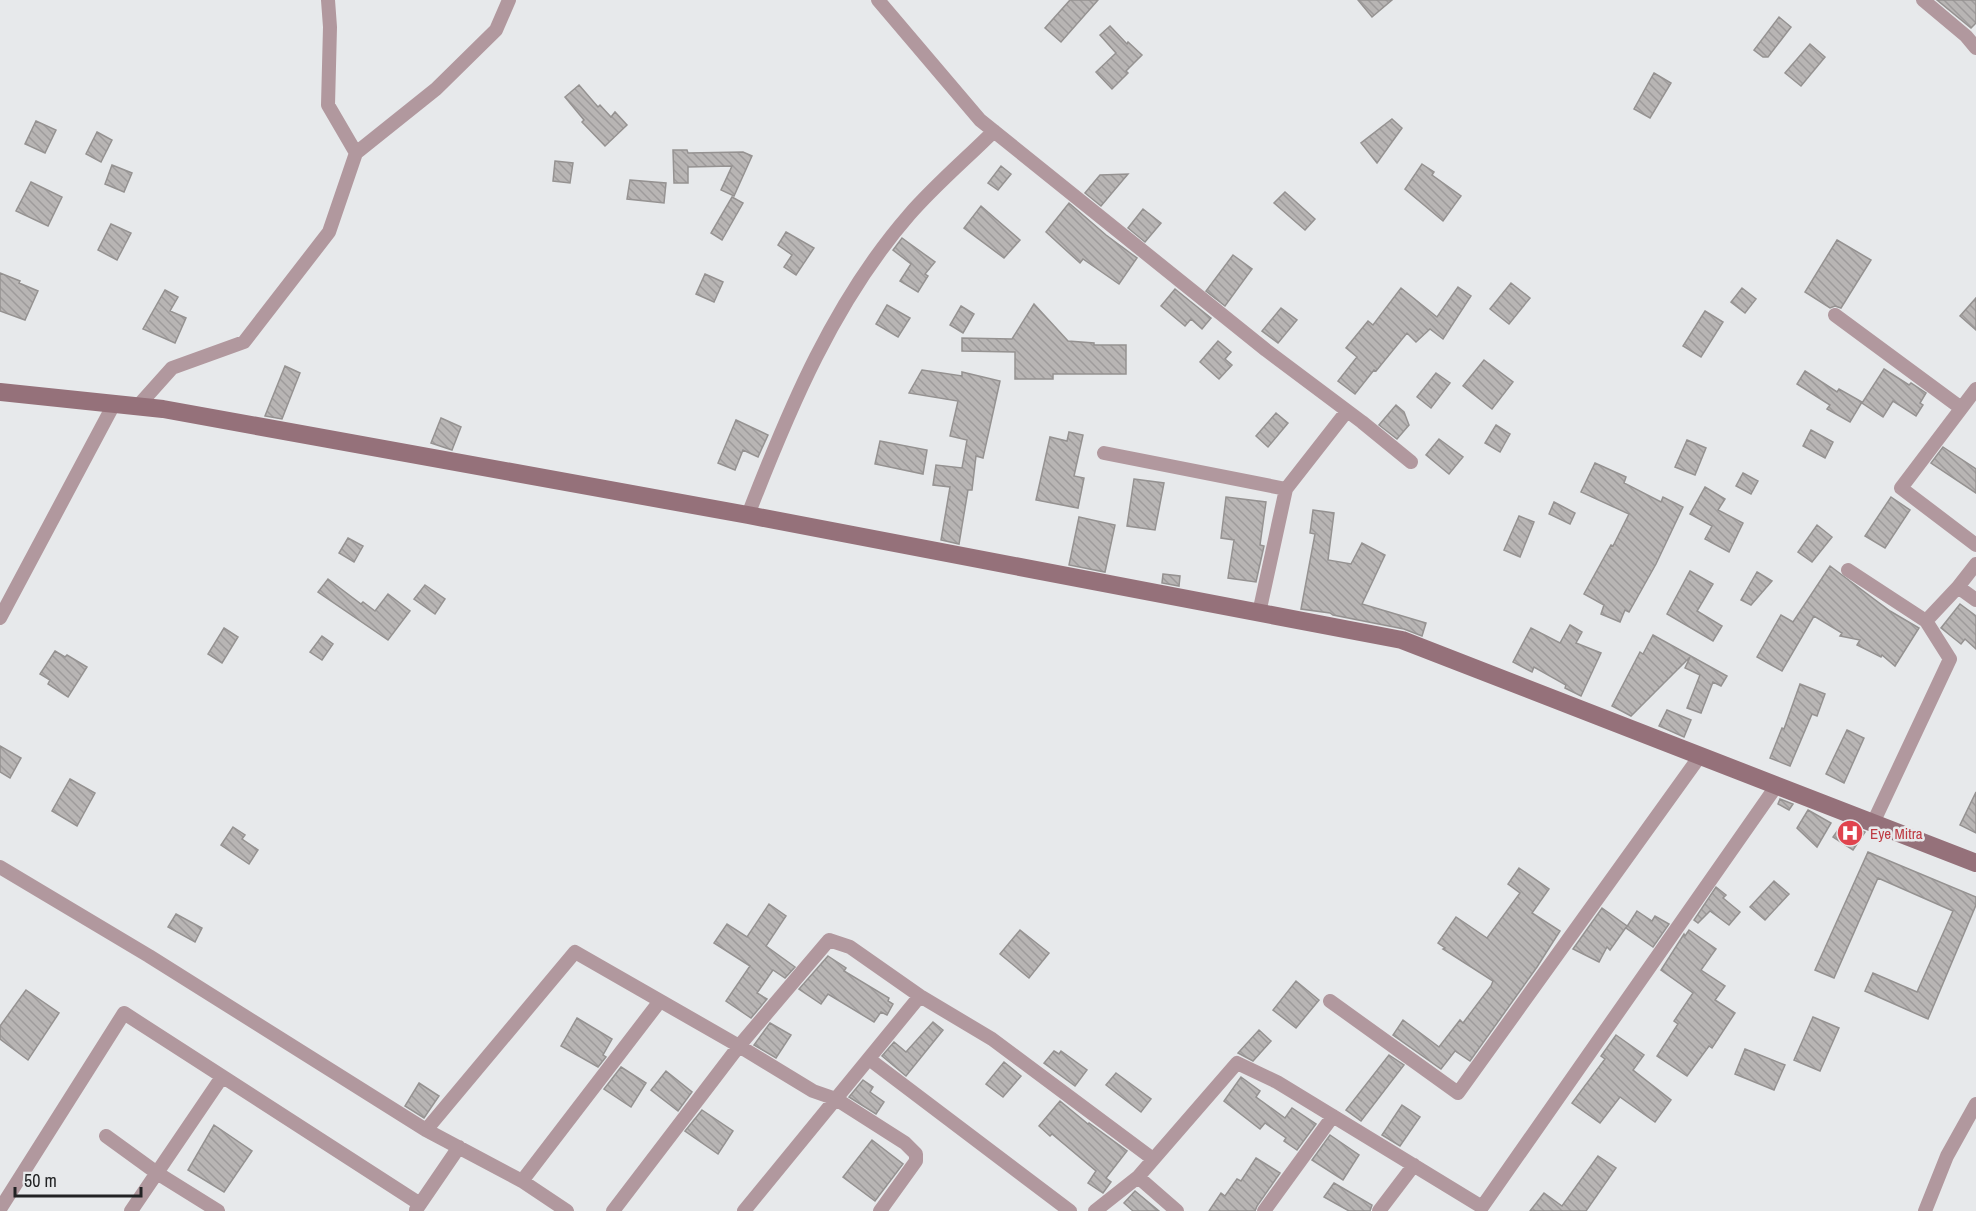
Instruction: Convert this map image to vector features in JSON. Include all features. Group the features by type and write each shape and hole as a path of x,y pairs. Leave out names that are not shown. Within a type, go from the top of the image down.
{"street":[{"path":"328,0 330,27 328,105 356,153"},
{"path":"138,406 172,368 244,342 329,232 356,153 436,88 496,30 509,0"},
{"path":"878,0 980,120 1266,350 1411,462"},
{"path":"1923,0 1966,36 1976,48"},
{"path":"748,515 780,434 837,317 873,261 910,214 994,131"},
{"path":"1835,315 1961,408"},
{"path":"1976,389 1901,488 1976,545"},
{"path":"0,392 163,409 748,515 1402,640 1976,863"},
{"path":"0,618 114,404"},
{"path":"1258,613 1286,489 1347,411"},
{"path":"1104,453 1286,489"},
{"path":"1926,621 1976,564"},
{"path":"1848,570 1926,621 1950,659 1872,823"},
{"path":"1958,587 1976,600"},
{"path":"1330,1002 1458,1094 1700,756"},
{"path":"1095,1211 1138,1177 1237,1063 1277,1082 1484,1209 1777,785"},
{"path":"0,867 150,956 426,1130 522,1181 567,1211"},
{"path":"613,1211 740,1046 829,940 850,947 920,996 992,1039 1153,1160"},
{"path":"426,1130 575,952 740,1046 813,1091 836,1099 905,1143 916,1154 916,1161 880,1211"},
{"path":"744,1211 920,996"},
{"path":"522,1181 660,1002"},
{"path":"0,1209 124,1013 418,1208 459,1148"},
{"path":"869,1059 1070,1211"},
{"path":"131,1211 222,1077"},
{"path":"1925,1211 1947,1156 1976,1104"},
{"path":"1264,1211 1333,1116"},
{"path":"106,1136 157,1173 218,1211"},
{"path":"1379,1211 1414,1165"},
{"path":"1138,1177 1177,1211"}],"building":[{"path":"1070,0 1098,0 1061,42 1045,28"},
{"path":"1358,0 1392,0 1372,17"},
{"path":"1937,0 1976,0 1976,23 1971,28"},
{"path":"1779,17 1791,27 1768,57 1763,57 1754,50"},
{"path":"1110,26 1127,44 1128,42 1142,55 1112,89 1096,72 1116,53 1100,35"},
{"path":"1810,44 1825,57 1801,86 1785,73"},
{"path":"1654,73 1671,83 1650,118 1634,109"},
{"path":"579,85 598,107 600,105 611,117 615,112 627,125 605,146 582,122 584,120 565,97"},
{"path":"1392,119 1402,128 1377,163 1361,143"},
{"path":"36,121 56,130 45,153 25,144"},
{"path":"97,132 112,140 101,162 86,154"},
{"path":"673,150 687,150 688,153 743,152 752,156 734,196 721,190 732,166 688,167 688,183 674,183"},
{"path":"555,161 573,163 570,183 553,181"},
{"path":"1422,164 1434,172 1432,175 1461,196 1443,221 1405,189"},
{"path":"112,165 132,173 124,192 105,184"},
{"path":"1001,166 1011,174 998,190 988,183"},
{"path":"1128,174 1101,206 1085,193 1100,175"},
{"path":"630,180 666,183 664,203 627,199"},
{"path":"31,182 62,197 48,226 16,211"},
{"path":"1285,192 1315,219 1305,230 1274,203"},
{"path":"732,197 743,203 722,240 711,233"},
{"path":"1069,203 1137,258 1119,284 1083,259 1080,263 1046,232"},
{"path":"981,206 1020,240 1004,258 964,228"},
{"path":"1143,209 1161,223 1145,242 1128,228"},
{"path":"111,224 131,233 117,260 98,250"},
{"path":"786,232 814,248 796,275 784,267 792,255 778,245"},
{"path":"902,238 935,262 925,274 928,276 918,292 900,281 911,264 893,250"},
{"path":"1837,240 1871,260 1841,308 1835,306 1830,308 1805,292"},
{"path":"1233,255 1252,269 1225,306 1206,291"},
{"path":"0,273 38,291 25,320 0,311"},
{"path":"705,274 723,282 714,302 696,294"},
{"path":"1511,283 1530,298 1509,324 1490,309"},
{"path":"1458,287 1471,296 1443,339 1430,329 1416,342 1407,333 1355,394 1338,381 1357,357 1346,348 1368,321 1373,325 1401,288 1437,317"},
{"path":"1742,288 1756,299 1745,313 1731,302"},
{"path":"1175,289 1211,318 1202,329 1191,319 1185,326 1161,306"},
{"path":"165,290 178,297 170,311 186,318 175,343 143,329"},
{"path":"1976,298 1976,330 1960,316"},
{"path":"1034,304 1068,341 1094,343 1094,345 1126,345 1126,374 1053,374 1053,379 1015,379 1015,352 962,351 962,338 1012,339"},
{"path":"887,305 910,318 898,337 876,324"},
{"path":"961,306 974,314 963,333 950,325"},
{"path":"1281,308 1297,320 1278,343 1262,331"},
{"path":"1705,311 1723,322 1701,357 1683,346"},
{"path":"1218,341 1231,352 1225,359 1232,365 1219,379 1200,362"},
{"path":"1484,360 1513,382 1492,409 1463,386"},
{"path":"285,366 300,373 282,419 265,416"},
{"path":"1884,369 1926,393 1920,403 1923,405 1916,416 1893,401 1883,417 1862,403"},
{"path":"922,370 962,376 962,372 1000,381 983,458 976,456 972,490 968,490 959,544 941,540 950,487 933,485 936,465 962,468 967,440 950,436 958,401 909,393"},
{"path":"1805,371 1837,392 1839,389 1862,402 1850,422 1827,409 1830,405 1797,384"},
{"path":"1436,373 1450,383 1431,408 1417,397"},
{"path":"1396,405 1404,412 1409,425 1397,439 1379,425"},
{"path":"1276,413 1288,423 1268,447 1256,436"},
{"path":"441,418 461,427 452,450 431,443"},
{"path":"736,420 768,435 758,457 743,450 735,470 718,463"},
{"path":"1496,425 1510,434 1500,452 1485,443"},
{"path":"1811,430 1833,442 1825,458 1803,446"},
{"path":"1069,432 1083,435 1074,476 1084,478 1078,508 1036,500 1050,437 1067,441"},
{"path":"1439,439 1463,457 1449,474 1426,455"},
{"path":"1687,440 1706,448 1695,475 1675,467"},
{"path":"880,441 927,450 923,474 875,464"},
{"path":"1943,447 1976,469 1976,493 1931,463"},
{"path":"1595,463 1626,477 1624,483 1661,502 1663,497 1683,507 1656,564 1629,612 1625,610 1620,622 1601,614 1604,605 1584,594 1629,514 1581,492"},
{"path":"1743,473 1758,481 1751,494 1736,486"},
{"path":"1134,479 1164,483 1155,530 1127,526"},
{"path":"1705,487 1725,499 1718,510 1743,523 1729,552 1705,539 1712,526 1690,514"},
{"path":"1226,497 1266,502 1260,545 1264,546 1256,582 1228,578 1234,540 1221,538"},
{"path":"1891,497 1910,510 1885,548 1865,536"},
{"path":"1554,502 1575,513 1570,524 1549,514"},
{"path":"1313,510 1334,513 1328,560 1351,564 1362,543 1385,555 1362,604 1426,623 1422,636 1404,629 1301,609 1315,534 1310,533"},
{"path":"1519,516 1534,522 1520,557 1504,550"},
{"path":"1079,517 1115,525 1105,572 1069,565"},
{"path":"1817,525 1832,537 1812,562 1798,552"},
{"path":"348,538 363,546 354,562 339,553"},
{"path":"1830,566 1890,611 1919,628 1895,666 1882,655 1881,657 1857,645 1860,640 1840,636 1842,633 1814,616 1782,671 1757,657 1781,615 1793,622"},
{"path":"1690,571 1713,584 1697,611 1722,626 1713,641 1667,614"},
{"path":"1757,572 1772,581 1751,605 1741,600"},
{"path":"1163,574 1180,576 1179,586 1162,583"},
{"path":"328,579 361,604 363,602 375,611 388,594 410,611 388,640 318,592"},
{"path":"425,585 445,599 435,614 414,599"},
{"path":"1960,604 1976,616 1976,649 1965,639 1961,644 1941,628"},
{"path":"1570,625 1582,632 1576,643 1601,653 1581,696 1534,667 1532,672 1513,662 1531,628 1560,643"},
{"path":"224,628 238,637 222,663 208,654"},
{"path":"1653,635 1727,676 1721,686 1713,682 1701,713 1687,708 1700,675 1685,668 1690,657 1631,716 1612,706 1640,652 1643,654"},
{"path":"322,636 333,644 322,660 310,652"},
{"path":"55,651 87,667 68,697 48,684 50,680 40,674"},
{"path":"1800,684 1825,694 1817,716 1812,714 1790,766 1770,758 1782,728 1784,729"},
{"path":"1667,710 1691,720 1684,737 1659,726"},
{"path":"1847,730 1864,738 1844,783 1826,774"},
{"path":"0,746 21,758 10,778 0,772"},
{"path":"70,779 95,793 77,826 52,811"},
{"path":"1976,792 1976,833 1960,825"},
{"path":"1780,799 1793,804 1789,810 1778,804"},
{"path":"1808,810 1831,823 1817,847 1797,828"},
{"path":"1843,823 1865,832 1853,850 1833,837"},
{"path":"233,827 245,835 242,839 258,850 249,864 221,845"},
{"path":"1868,852 1976,897 1976,905 1928,1019 1865,991 1873,973 1917,992 1953,911 1878,878 1834,978 1815,970"},
{"path":"1519,868 1549,889 1532,913 1560,931 1470,1061 1455,1051 1441,1069 1393,1035 1403,1020 1439,1047 1460,1020 1463,1023 1491,986 1493,981 1443,949 1445,948 1438,943 1456,917 1487,938 1520,893 1508,884"},
{"path":"1774,881 1789,894 1765,920 1750,907"},
{"path":"1716,887 1726,895 1723,898 1740,912 1729,925 1710,911 1698,923 1694,920"},
{"path":"769,904 786,916 766,946 795,967 785,978 773,970 757,993 767,999 751,1018 726,1001 750,966 714,943 727,924 747,937"},
{"path":"1602,908 1627,926 1610,950 1607,947 1599,962 1573,949"},
{"path":"1637,911 1652,921 1655,916 1669,924 1653,947 1626,928"},
{"path":"176,914 202,928 195,942 168,927"},
{"path":"1020,930 1049,953 1029,978 1000,954"},
{"path":"1689,930 1716,949 1701,970 1725,986 1715,1000 1735,1013 1712,1048 1709,1046 1687,1076 1657,1056 1678,1024 1674,1021 1693,993 1661,970 1684,934 1685,936"},
{"path":"828,956 846,968 844,971 889,998 888,1001 893,1004 887,1015 881,1012 874,1022 828,994 821,1004 799,989"},
{"path":"1296,981 1319,1000 1296,1028 1273,1010"},
{"path":"26,990 59,1013 28,1060 0,1039 0,1026"},
{"path":"1813,1017 1839,1028 1820,1071 1794,1060"},
{"path":"577,1018 612,1039 603,1055 606,1057 598,1067 561,1046"},
{"path":"933,1022 943,1030 906,1076 882,1056 894,1042 906,1052"},
{"path":"770,1023 791,1035 776,1058 754,1045"},
{"path":"1259,1030 1271,1041 1253,1061 1238,1053"},
{"path":"1616,1035 1644,1055 1633,1070 1671,1100 1655,1122 1620,1097 1600,1123 1572,1103 1605,1059 1601,1056"},
{"path":"1745,1049 1785,1065 1774,1090 1735,1074"},
{"path":"1054,1051 1059,1054 1061,1051 1087,1070 1075,1086 1044,1063"},
{"path":"1389,1055 1404,1065 1361,1121 1346,1110"},
{"path":"1004,1062 1021,1076 1003,1097 986,1084"},
{"path":"621,1067 646,1083 631,1107 604,1089"},
{"path":"666,1071 692,1092 678,1111 651,1090"},
{"path":"1116,1073 1151,1099 1141,1112 1106,1085"},
{"path":"1241,1077 1260,1091 1256,1097 1285,1118 1292,1108 1316,1124 1297,1150 1284,1141 1286,1138 1265,1123 1260,1129 1224,1101"},
{"path":"863,1080 873,1087 870,1092 884,1102 876,1114 849,1097"},
{"path":"419,1083 439,1096 424,1118 405,1106"},
{"path":"1060,1101 1127,1151 1106,1178 1111,1182 1103,1193 1088,1183 1096,1171 1039,1126"},
{"path":"1402,1105 1420,1117 1400,1146 1382,1135"},
{"path":"702,1110 733,1131 718,1154 685,1131"},
{"path":"214,1125 252,1151 224,1192 188,1170"},
{"path":"1330,1135 1359,1155 1343,1180 1312,1160"},
{"path":"872,1140 903,1164 875,1201 843,1177"},
{"path":"1598,1156 1616,1168 1586,1211 1530,1211 1544,1193 1562,1206"},
{"path":"1256,1158 1280,1173 1255,1211 1209,1211 1221,1193 1225,1196 1237,1179 1241,1181"},
{"path":"1334,1183 1372,1205 1370,1211 1349,1211 1324,1197"},
{"path":"1135,1191 1159,1211 1133,1211 1124,1203"}],"place":[{"name":"Eye Mitra","path":"1850,833"}]}
